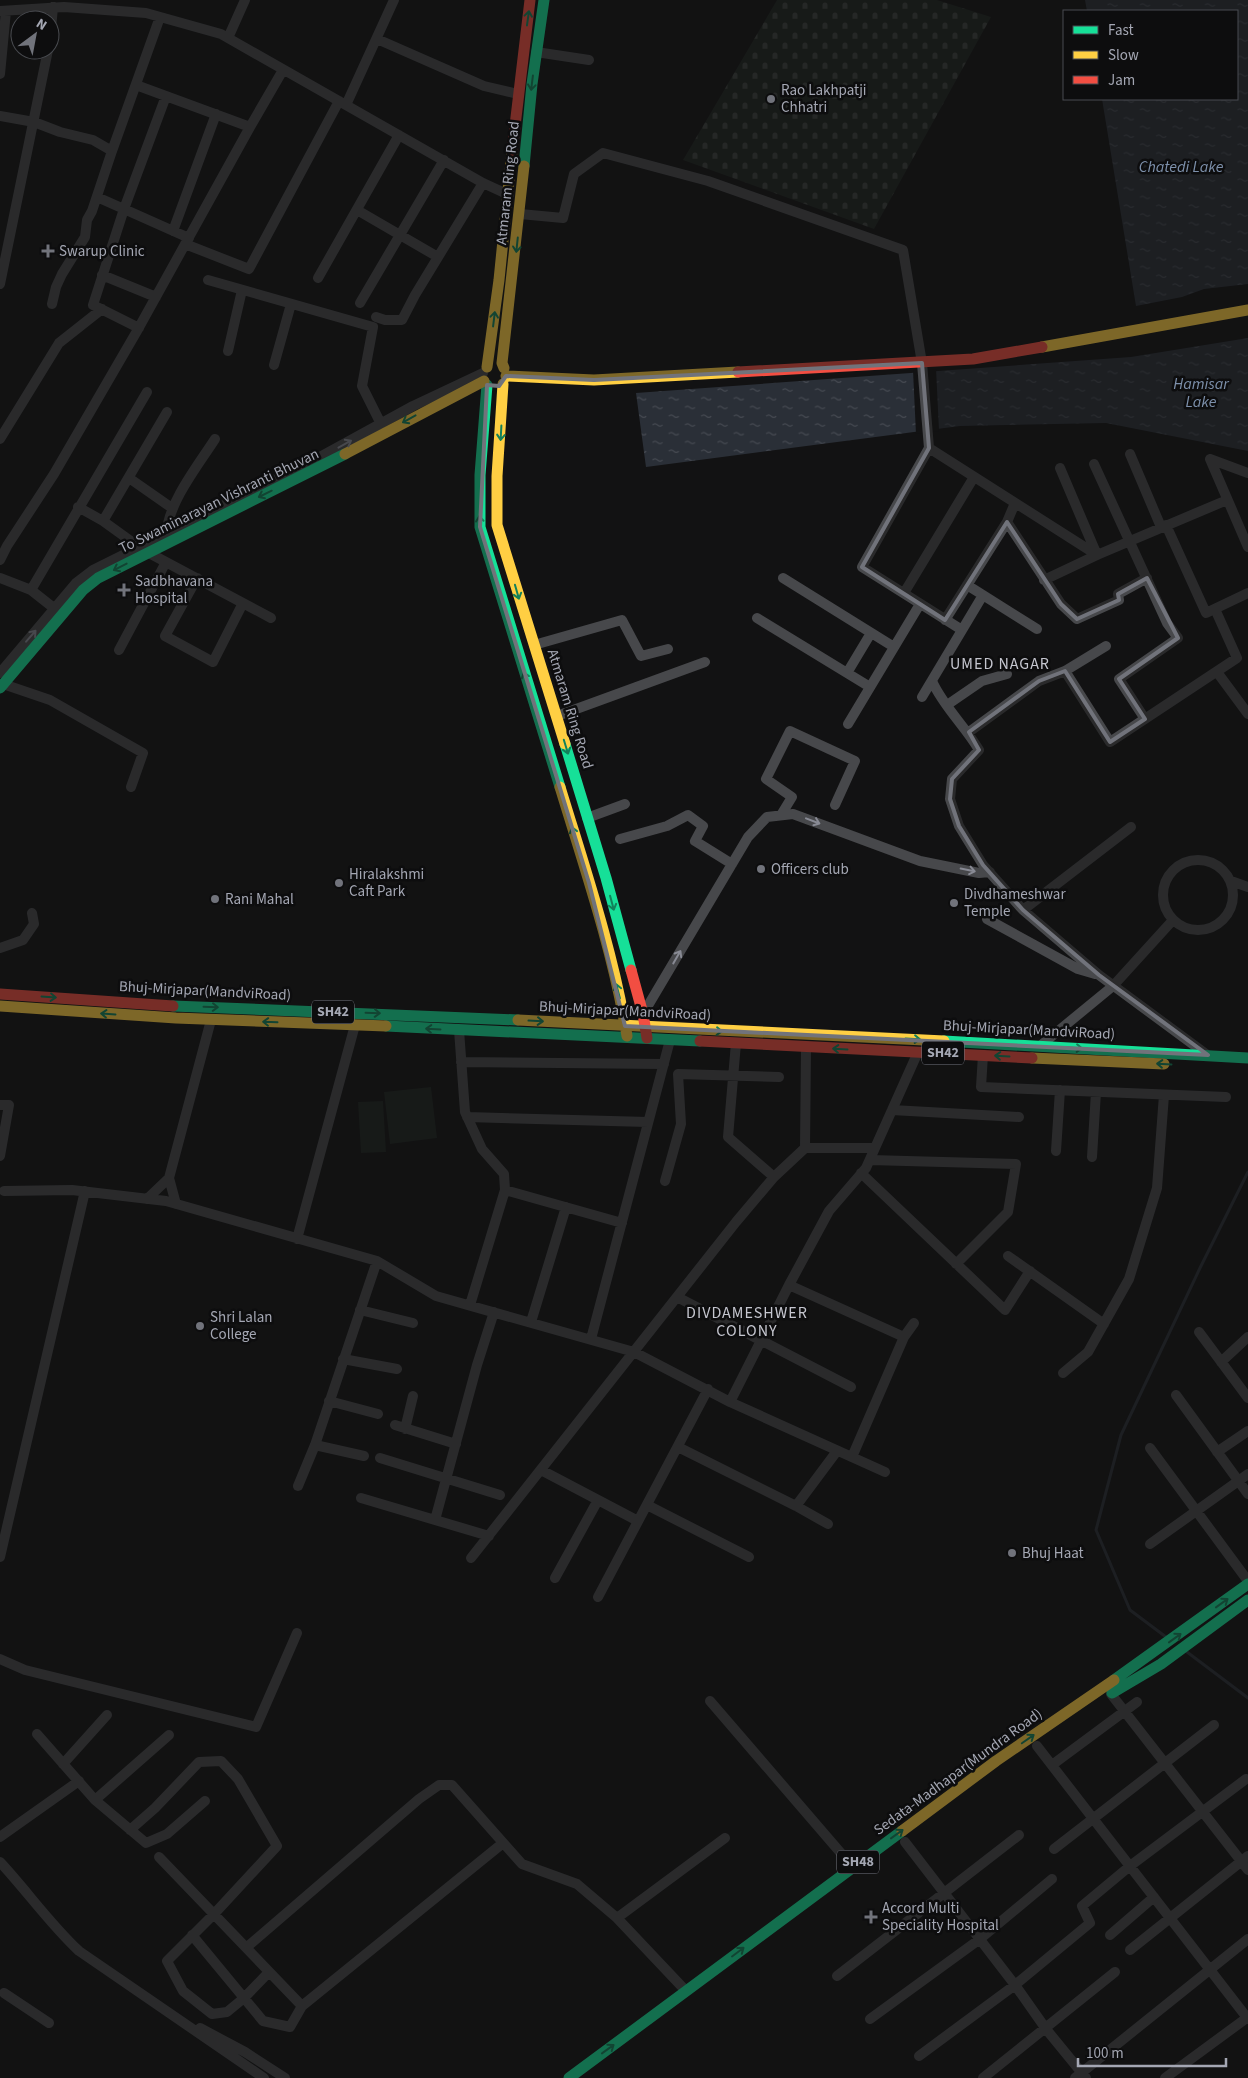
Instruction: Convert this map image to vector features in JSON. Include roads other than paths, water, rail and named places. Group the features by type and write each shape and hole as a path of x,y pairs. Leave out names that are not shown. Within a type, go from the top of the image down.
{"main road":[{"name":"Atmaram Ring Road","path":"530,0 518,94 498,289 485,376 480,475 480,527 589,883 620,1000 628,1038"},
{"name":"Atmaram Ring Road","path":"544,0 536,52 520,214 502,363 504,376 498,476 498,524 587,818 643,1014 647,1039"},
{"path":"504,376 594,380 973,359 1248,310"},
{"path":"497,364 504,376 495,388 485,376 497,364"},
{"name":"To Swaminarayan Vishranti Bhuvan","path":"1,682 83,590 98,578 144,550 325,466 485,376"},
{"name":"Bhuj-Mirjapar(MandviRoad)","path":"0,994 177,1006 1040,1046 1248,1058"},
{"name":"Bhuj-Mirjapar(MandviRoad)","path":"0,1006 211,1020 355,1025 1248,1068"},
{"name":"Sedata-Madhapar(Mundra Road)","path":"569,2078 852,1866 996,1761 1153,1653 1248,1583"},
{"name":"Sedata-Madhapar(Mundra Road)","path":"588,2078 1037,1746 1111,1694 1160,1664 1248,1600"}],"street":[{"path":"228,38 244,0"},
{"path":"97,197 173,231 187,241 249,269 343,103 377,39 394,0"},
{"path":"0,74 3,11 64,6 146,13 228,38 483,183 509,195"},
{"path":"52,304 56,287 62,274 85,237 87,220 97,197 160,17"},
{"path":"377,39 484,86 518,94"},
{"path":"536,52 589,60"},
{"path":"0,284 46,60"},
{"path":"0,560 7,546 54,474 139,328 283,70"},
{"path":"136,85 250,127"},
{"path":"139,328 93,305 124,209 166,96"},
{"path":"173,231 216,114"},
{"path":"0,116 34,122 60,132 93,140 112,150"},
{"path":"318,278 399,135"},
{"path":"520,214 563,218 574,174 603,153 708,181 903,250 922,363 929,448 862,567 962,630"},
{"path":"360,303 444,160"},
{"path":"376,317 385,320 402,320 483,183"},
{"path":"357,210 438,257"},
{"path":"102,275 156,297"},
{"path":"208,280 373,327 362,386 381,424"},
{"path":"228,351 242,290"},
{"path":"274,365 291,304"},
{"path":"0,439 59,343 102,309"},
{"path":"131,787 143,754 50,700 1,682 55,608 76,583 93,570 144,550 167,532 320,457 381,424 485,376"},
{"path":"31,590 147,392"},
{"path":"103,521 167,412"},
{"path":"167,532 167,522 172,508 215,439"},
{"path":"929,448 1097,555"},
{"path":"1130,454 1206,613 1248,593"},
{"path":"1248,474 1210,460 1248,547"},
{"path":"1094,464 1167,623 1178,638 1119,679 1145,719"},
{"path":"1060,468 1097,555"},
{"path":"904,593 974,477"},
{"path":"129,478 172,508"},
{"path":"1044,580 1097,555 1227,500"},
{"path":"945,620 1007,522 1015,503"},
{"path":"78,507 103,521 144,550 271,618"},
{"path":"1007,522 1061,604 1077,619 1119,600 1118,594 1147,578"},
{"path":"120,650 166,562"},
{"path":"0,578 31,590 55,608"},
{"path":"197,578 165,636 213,662 243,603"},
{"path":"782,578 894,647"},
{"path":"967,585 1037,629"},
{"path":"922,697 983,595"},
{"path":"848,724 920,604"},
{"path":"1066,671 1110,742 1237,658 1214,609"},
{"path":"757,618 870,687"},
{"path":"534,646 622,620 641,656 668,650"},
{"path":"847,673 871,633"},
{"path":"969,732 1039,681 1066,671 1106,646"},
{"path":"557,716 705,662"},
{"path":"1217,672 1248,714"},
{"path":"947,705 982,681 1007,674"},
{"path":"932,680 937,693 969,732 979,750 952,779 950,799 959,826 990,872 1023,910 1099,975 1208,1055"},
{"path":"781,815 792,797 766,779 790,731 855,761 835,805"},
{"path":"587,818 625,804"},
{"path":"643,1014 748,837 767,817 793,814 920,862 979,873 990,872"},
{"path":"620,839 667,826 688,815 703,826 695,841 732,864"},
{"path":"1023,910 1131,827"},
{"path":"1190,861 1211,862 1223,870 1231,881 1234,895 1231,909 1217,926 1194,930 1179,925 1173,920 1165,906 1163,890 1168,876 1178,866 1190,861"},
{"path":"1231,881 1248,887"},
{"path":"0,948 23,940 34,924 32,913"},
{"path":"987,919 1078,970 1099,975"},
{"path":"1040,1046 1114,986 1173,920"},
{"path":"176,1204 169,1178 211,1020"},
{"path":"296,1239 355,1025"},
{"path":"459,1030 465,1112 482,1149 504,1174 505,1190 470,1306"},
{"path":"591,1340 670,1040"},
{"path":"736,1044 728,1137 774,1177"},
{"path":"805,1148 806,1047"},
{"path":"730,1402 829,1211 866,1168 918,1052"},
{"path":"983,1055 981,1087 1226,1097"},
{"path":"461,1062 664,1064"},
{"path":"665,1181 681,1124 678,1074 779,1078"},
{"path":"1056,1151 1060,1090"},
{"path":"1092,1157 1096,1092"},
{"path":"1063,1373 1088,1352 1129,1279 1158,1188 1164,1095"},
{"path":"0,1105 9,1105 0,1156"},
{"path":"892,1110 1019,1117"},
{"path":"467,1117 648,1122"},
{"path":"471,1558 774,1177 805,1148 875,1148"},
{"path":"870,1160 1016,1164 1008,1212 956,1264"},
{"path":"861,1173 1005,1310 1030,1272"},
{"path":"147,1199 169,1178"},
{"path":"505,1190 622,1223"},
{"path":"4,1191 85,1191 176,1204 377,1261 436,1296 634,1352 730,1402 884,1472"},
{"path":"0,1557 85,1191"},
{"path":"531,1322 566,1207"},
{"path":"1008,1256 1104,1324"},
{"path":"298,1486 315,1444 377,1261"},
{"path":"789,1285 904,1337"},
{"path":"677,1297 851,1387"},
{"path":"360,1310 413,1323"},
{"path":"435,1520 477,1365 494,1312"},
{"path":"852,1457 904,1337 914,1323"},
{"path":"1199,1332 1248,1398"},
{"path":"1221,1362 1248,1337"},
{"path":"343,1359 397,1369"},
{"path":"598,1597 708,1389"},
{"path":"1176,1395 1248,1494"},
{"path":"413,1396 400,1427 456,1444"},
{"path":"329,1402 378,1414"},
{"path":"1217,1452 1248,1431"},
{"path":"315,1444 364,1456"},
{"path":"678,1447 828,1524"},
{"path":"1150,1448 1248,1583"},
{"path":"796,1506 837,1451"},
{"path":"380,1458 500,1495"},
{"path":"541,1470 638,1522"},
{"path":"1150,1544 1248,1474"},
{"path":"361,1498 489,1536"},
{"path":"555,1578 598,1500"},
{"path":"647,1505 749,1557"},
{"path":"0,1659 25,1670 256,1727 297,1633"},
{"path":"1111,1694 1203,1812 1246,1862 1130,1950"},
{"path":"710,1701 852,1866"},
{"path":"1052,1765 1137,1702"},
{"path":"63,1764 107,1716"},
{"path":"1054,1849 1214,1725"},
{"path":"37,1734 95,1800 146,1843 168,1834 204,1801"},
{"path":"95,1800 169,1735"},
{"path":"1037,1746 1248,2018 1165,2078"},
{"path":"130,1830 155,1808 199,1762 221,1761 238,1779 277,1846 215,1913 167,1961 183,1991 212,2014 227,2012 244,1998 269,1972"},
{"path":"919,2056 1015,1985 1090,1923 1082,1906 1130,1866 1246,1779"},
{"path":"0,1837 79,1781"},
{"path":"247,1947 419,1799 439,1785 452,1785 522,1864 577,1884 618,1918 686,1991"},
{"path":"837,1976 1020,1835"},
{"path":"618,1918 725,1838"},
{"path":"905,1842 1015,1985 1081,2076 1248,1939"},
{"path":"192,1935 263,2021 290,2027 302,2006 503,1843"},
{"path":"159,1857 215,1913 302,2006"},
{"path":"0,1862 20,1883 60,1934 79,1952 264,2078"},
{"path":"870,2019 980,1939 1052,1879"},
{"path":"1110,1934 1154,1897"},
{"path":"983,2078 1115,1972"},
{"path":"1,1994 49,2023"},
{"path":"142,1996 245,2052 285,2078"}],"water":[{"name":"Chatedi Lake","path":"1085,0 1248,0 1248,284 1204,289 1182,297 1136,306 1102,100 1238,100 1238,10 1087,10"},
{"name":"Hamisar Lake","path":"1248,338 1248,451 1106,423 960,426 646,467 636,393 1131,357"}],"waterway":[{"path":"1166,1637 1130,1610 1096,1530 1121,1435 1248,1172"},
{"path":"1187,1652 1248,1698"}],"place":[{"name":"Rao Lakhpatji Chhatri","path":"771,99"},
{"name":"Swarup Clinic","path":"48,251"},
{"name":"Sadbhavana Hospital","path":"124,590"},
{"name":"Officers club","path":"761,869"},
{"name":"Hiralakshmi Caft Park","path":"339,883"},
{"name":"Rani Mahal","path":"215,899"},
{"name":"Divdhameshwar Temple","path":"954,903"},
{"name":"Shri Lalan College","path":"200,1326"},
{"name":"Bhuj Haat","path":"1012,1553"},
{"name":"Accord Multi Speciality Hospital","path":"871,1917"}],"district":[{"name":"UMED NAGAR","path":"1000,664"},
{"name":"DIVDAMESHWER COLONY","path":"747,1322"}]}
